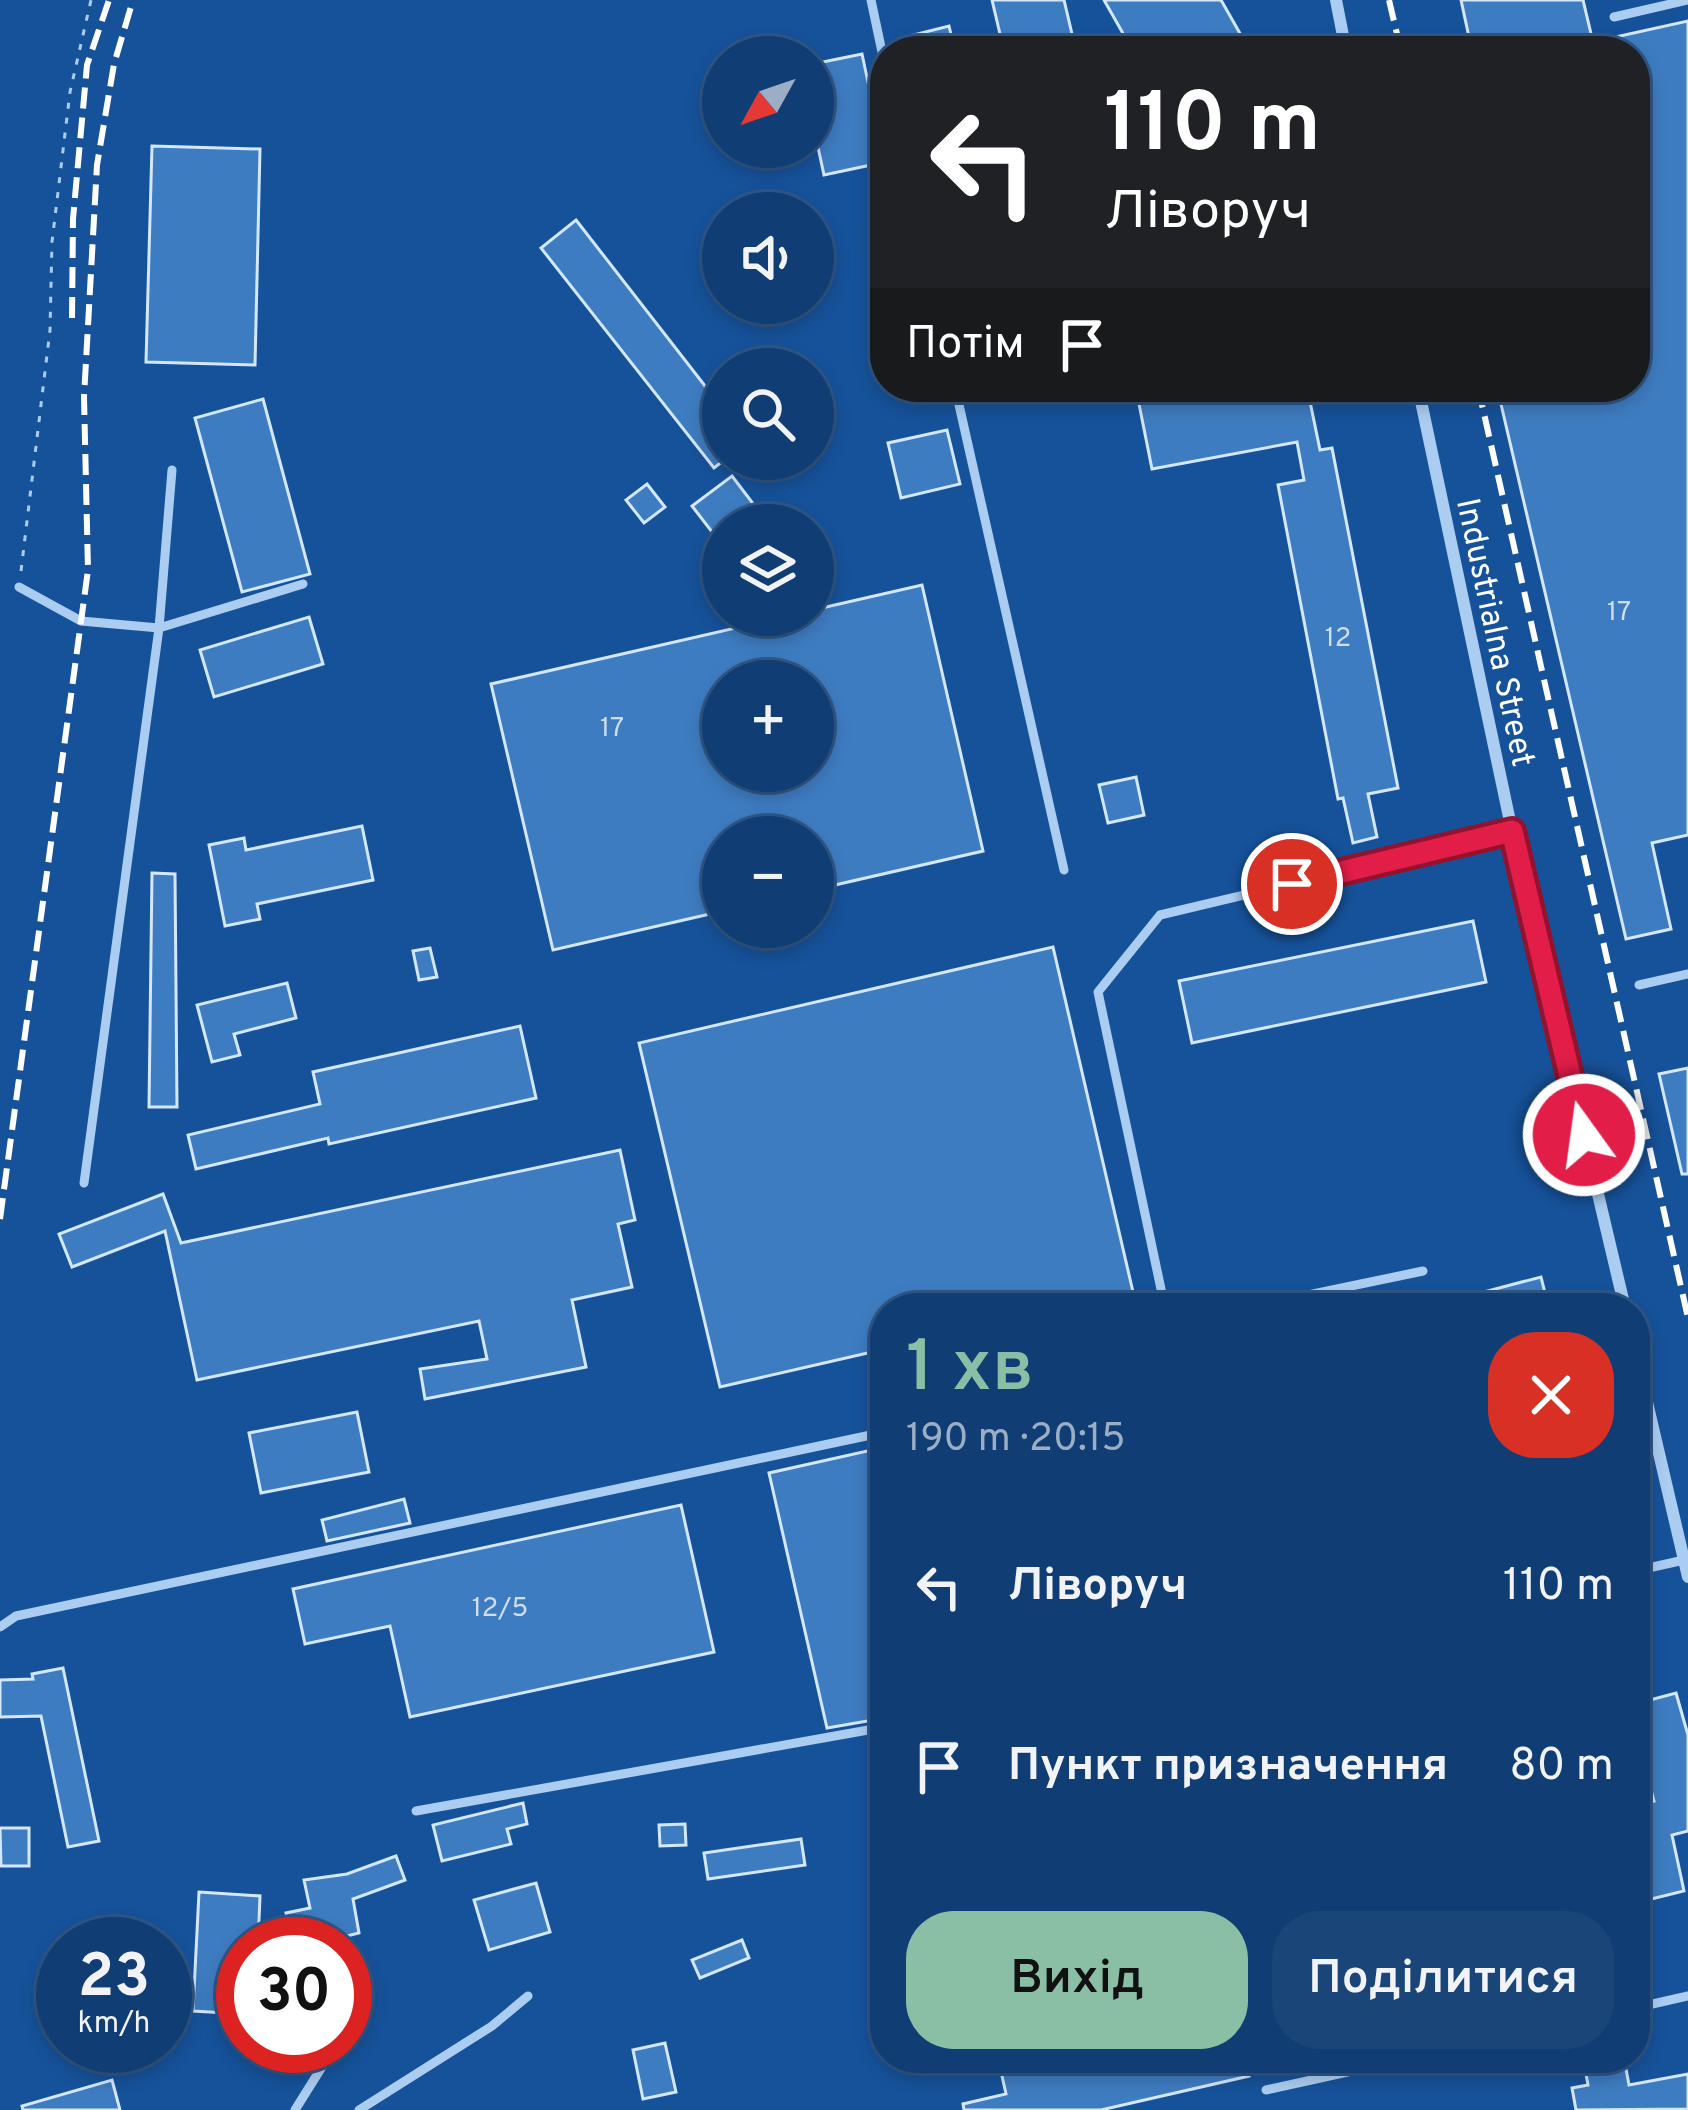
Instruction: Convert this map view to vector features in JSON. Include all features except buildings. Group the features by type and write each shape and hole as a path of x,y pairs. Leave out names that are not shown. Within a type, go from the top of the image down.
{"street":[{"path":"1336,0 1343,36"},
{"name":"Industrialna Street","path":"1421,402 1512,831 1621,1293"},
{"path":"1650,1415 1688,1577"}],"lane":[{"path":"871,0 879,36"},
{"path":"1614,17 1688,0"},
{"path":"958,402 1064,870"},
{"path":"83,1183 159,628 172,470"},
{"path":"19,586 81,620 159,628 303,584"},
{"path":"1162,1293 1098,992 1160,915 1512,831"},
{"path":"1639,985 1688,974"},
{"path":"1317,1293 1423,1271"},
{"path":"0,1627 16,1616 870,1435"},
{"path":"1650,1567 1684,1560"},
{"path":"416,1810 870,1730"},
{"path":"359,2110 493,2026 528,1996"},
{"path":"1650,2005 1688,1996"},
{"path":"307,2110 295,2109 318,2073"},
{"path":"1267,2090 1344,2073"}],"path":[{"path":"19,586 50,330 52,242 68,113 91,0"}],"railway":[{"path":"72,318 73,219 87,65 109,0"},
{"path":"0,1219 88,570 84,397 97,165 114,64 133,0"},
{"path":"1389,0 1397,36"},
{"path":"1481,402 1688,1318"}],"route":[{"path":"1292,884 1512,831 1584,1135"}]}
